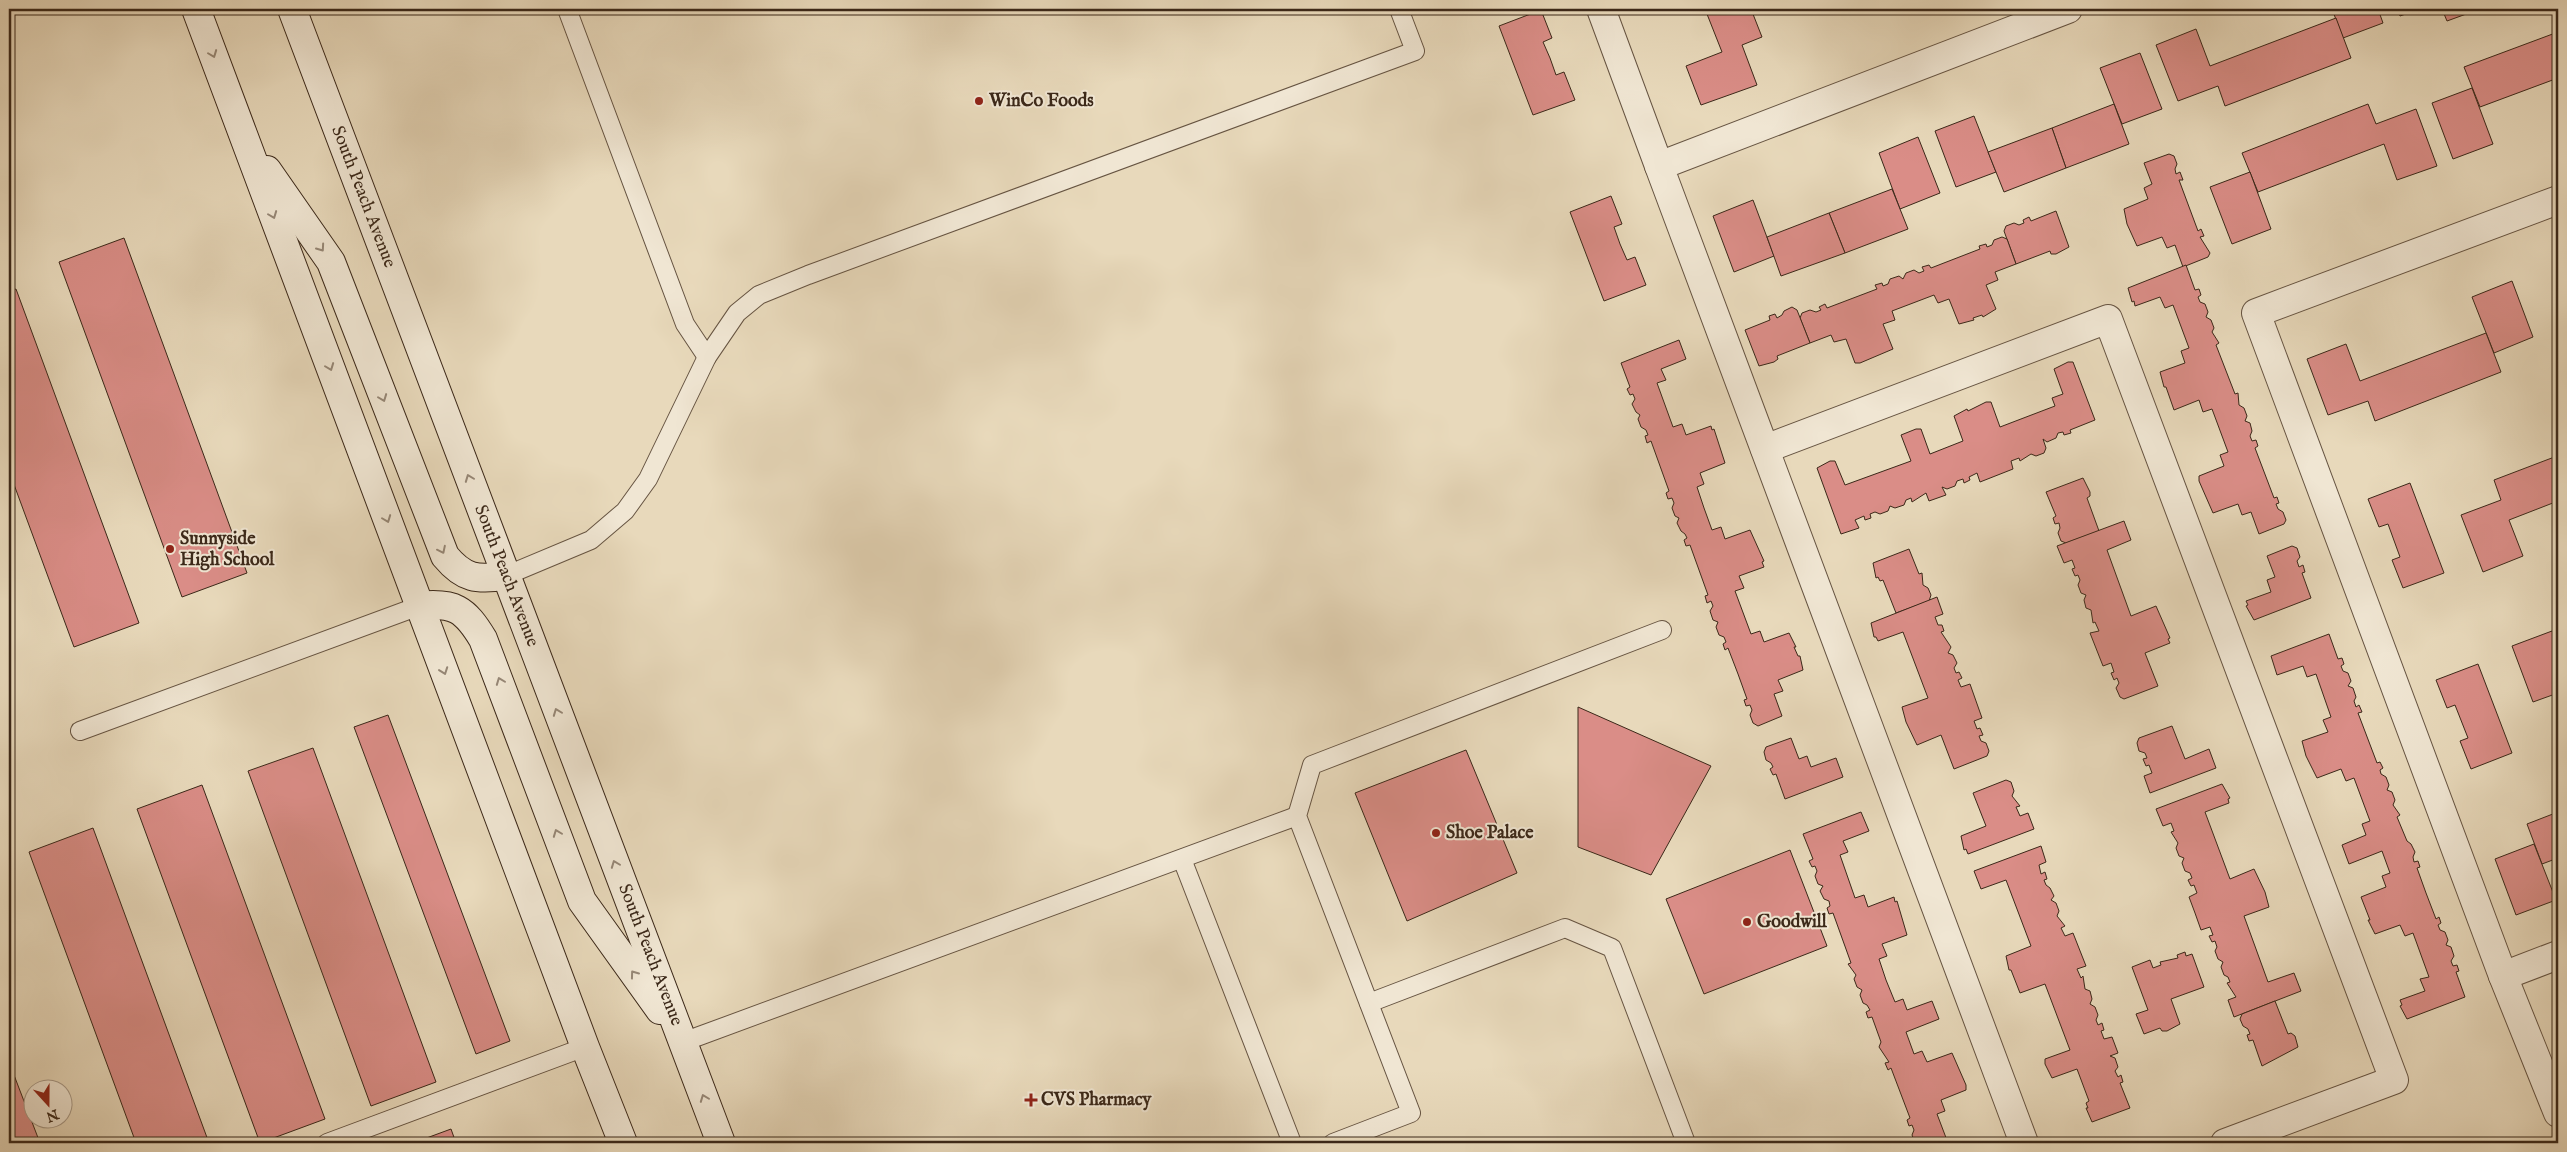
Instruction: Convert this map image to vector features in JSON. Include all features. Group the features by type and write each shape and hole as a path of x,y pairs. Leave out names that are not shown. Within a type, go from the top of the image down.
{"street":[{"path":"196,9 584,1047 623,1143"},
{"name":"South Peach Avenue","path":"292,9 505,576 722,1143"},
{"path":"1601,9 2024,1143"},
{"path":"1659,166 2068,9"},
{"path":"244,136 330,262 445,556 454,567 467,576 482,580 505,576"},
{"path":"2558,200 2256,313 2503,976 2558,1113"},
{"path":"1765,449 2108,319 2394,1080 2225,1143"},
{"path":"419,606 442,603 459,610 473,622 483,638 582,901 683,1042"},
{"path":"2503,976 2558,954"}],"lane":[{"path":"567,9 685,324 707,357"},
{"path":"505,576 590,540 626,511 648,479 707,357 736,313 760,295 786,283 1416,50 1399,9"},
{"path":"80,731 419,606"},
{"path":"1333,1143 1411,1113 1297,816 1312,765 1662,630"},
{"path":"683,1042 1297,816"},
{"path":"1182,859 1292,1143"},
{"path":"1369,1003 1565,928 1612,948 1686,1143"},
{"path":"327,1143 584,1047"}],"building":[{"path":"1705,9 1751,9 1762,37 1742,45 1757,85 1701,105 1686,66 1722,52"},
{"path":"2332,9 2378,9 2383,23 2343,38"},
{"path":"2397,9 2420,9 2400,16"},
{"path":"2442,9 2480,9 2447,21"},
{"path":"1541,10 1552,38 1543,42 1556,75 1564,72 1575,100 1533,115 1499,26"},
{"path":"2336,18 2351,58 2225,106 2218,86 2178,101 2156,45 2196,29 2210,66"},
{"path":"2558,32 2558,78 2480,107 2464,67"},
{"path":"2140,53 2162,109 2122,124 2100,68"},
{"path":"2472,88 2493,144 2453,159 2432,103"},
{"path":"2114,104 2129,144 2066,168 2052,128"},
{"path":"2368,104 2376,124 2416,109 2437,166 2397,180 2384,144 2258,192 2242,153"},
{"path":"1974,116 1996,172 1956,187 1935,131"},
{"path":"2052,128 2066,168 2004,192 1988,152"},
{"path":"1918,137 1940,193 1900,209 1879,153"},
{"path":"2169,154 2174,156 2177,164 2176,174 2180,172 2183,180 2179,180 2198,231 2201,229 2204,236 2200,237 2210,253 2208,257 2183,267 2175,245 2167,248 2162,237 2137,246 2127,224 2124,209 2148,199 2144,188 2152,184 2144,163"},
{"path":"2250,172 2271,229 2232,244 2210,187"},
{"path":"1892,189 1908,229 1845,253 1829,213"},
{"path":"1611,196 1622,224 1614,227 1620,244 1627,260 1635,257 1646,285 1604,301 1570,212"},
{"path":"1753,200 1774,256 1734,272 1713,216"},
{"path":"2056,211 2069,247 2056,254 2051,254 2050,251 2016,264 2004,231 2006,226 2014,223 2019,225 2024,223 2023,220 2029,217 2031,221"},
{"path":"1829,213 1845,253 1781,276 1767,237"},
{"path":"2002,237 2007,239 2016,264 1995,272 1998,280 1986,285 1996,309 1983,317 1982,315 1973,318 1974,320 1959,324 1949,299 1938,303 1934,295 1892,311 1895,320 1883,324 1893,349 1860,363 1855,363 1846,339 1834,342 1831,335 1810,343 1800,318 1802,313 1810,310 1816,312 1821,310 1819,307 1825,304 1827,308 1877,289 1875,285 1882,283 1883,286 1888,284 1890,279 1899,276 1903,279 1906,273 1914,270 1919,273 1924,271 1922,267 1929,265 1931,268 1980,249 1979,246 1986,244 1987,247 1992,245 1994,240"},
{"path":"124,238 247,573 182,597 59,262"},
{"path":"2186,265 2195,290 2199,289 2201,295 2198,297 2200,302 2205,304 2208,312 2206,317 2211,320 2214,328 2212,332 2219,343 2216,345 2235,394 2238,393 2239,405 2244,408 2247,416 2245,421 2250,423 2252,431 2250,436 2252,441 2256,440 2258,446 2255,448 2274,498 2277,497 2279,503 2276,504 2278,509 2283,512 2286,520 2284,524 2259,534 2251,512 2242,515 2238,504 2213,513 2199,481 2199,476 2224,466 2220,455 2228,452 2212,409 2203,412 2199,400 2174,410 2166,387 2164,387 2160,372 2185,363 2181,351 2189,348 2173,305 2165,308 2160,297 2135,306 2128,288"},
{"path":"2512,281 2533,337 2494,353 2472,297"},
{"path":"16,289 139,623 74,647 9,471 9,291"},
{"path":"1792,307 1797,310 1810,343 1777,356 1778,359 1774,362 1759,366 1745,330 1770,320 1769,316 1775,314 1777,318 1784,311"},
{"path":"2486,333 2501,372 2375,421 2368,401 2328,415 2307,359 2346,344 2360,381"},
{"path":"1679,340 1686,359 1661,369 1666,380 1657,383 1673,427 1682,424 1686,435 1711,426 1712,430 1714,429 1725,463 1700,473 1704,484 1697,487 1712,530 1721,527 1725,539 1750,530 1764,561 1762,562 1764,567 1739,576 1744,588 1735,591 1751,634 1760,631 1764,642 1789,633 1798,656 1800,656 1803,670 1778,680 1783,691 1774,694 1782,716 1758,726 1753,723 1750,715 1752,710 1750,705 1746,706 1744,700 1747,699 1738,674 1728,648 1725,650 1723,644 1726,642 1724,637 1719,635 1716,627 1718,622 1713,620 1710,611 1713,606 1711,601 1707,603 1705,596 1708,595 1690,545 1686,546 1684,540 1687,538 1677,523 1679,518 1675,516 1672,508 1674,503 1672,498 1668,499 1666,493 1669,491 1651,441 1647,443 1645,436 1648,435 1646,430 1641,427 1638,419 1640,415 1632,404 1635,399 1633,394 1630,395 1627,389 1630,387 1621,363"},
{"path":"2068,362 2073,362 2095,420 2070,430 2071,433 2064,435 2063,432 2058,433 2056,438 2047,442 2043,439 2046,448 2044,453 2036,456 2031,454 2020,461 2019,458 2011,461 2013,469 1980,482 1977,473 1969,477 1970,480 1964,483 1963,479 1957,481 1955,486 1947,489 1942,487 1946,495 1929,501 1926,493 1912,502 1911,498 1906,500 1904,505 1895,508 1890,506 1888,511 1880,514 1875,512 1870,514 1871,518 1865,520 1864,516 1855,520 1859,528 1841,534 1817,468 1830,461 1835,461 1845,485 1911,461 1901,435 1916,429 1921,429 1930,454 1963,441 1954,416 1967,409 1968,411 1986,402 1991,402 2000,427 2055,406 2052,398 2063,394 2054,369"},
{"path":"2557,456 2558,501 2509,520 2523,556 2483,572 2461,515 2501,500 2494,480"},
{"path":"2083,478 2090,492 2090,496 2087,498 2099,531 2066,543 2061,541 2058,533 2059,523 2055,524 2053,518 2056,516 2046,492"},
{"path":"2410,483 2444,573 2403,588 2392,560 2400,557 2388,524 2379,527 2368,499"},
{"path":"2124,521 2131,540 2107,550 2131,616 2156,606 2170,638 2168,639 2170,643 2145,653 2158,686 2124,699 2120,697 2116,688 2119,683 2117,678 2114,680 2111,673 2114,672 2111,663 2103,666 2090,633 2099,631 2095,622 2093,623 2091,610 2086,608 2084,600 2086,595 2081,593 2078,585 2080,580 2078,575 2075,576 2072,569 2075,568 2072,560 2064,563 2057,546"},
{"path":"2292,546 2297,548 2300,557 2297,561 2299,567 2303,565 2305,572 2302,573 2311,598 2254,620 2246,606 2248,605 2246,601 2271,592 2267,580 2275,577 2267,556"},
{"path":"1909,549 1919,574 1922,573 1923,585 1928,588 1931,595 1929,601 1896,613 1883,580 1880,581 1878,577 1876,578 1873,563"},
{"path":"1937,597 1943,614 1935,617 1938,625 1942,625 1944,631 1941,632 1951,647 1948,653 1953,655 1957,663 1954,668 1956,673 1959,672 1962,678 1958,680 1961,687 1970,684 1982,718 1974,721 1977,729 1980,728 1983,735 1979,736 1981,741 1986,743 1989,751 1987,756 1954,769 1941,735 1917,745 1906,722 1902,707 1928,698 1903,632 1878,641 1874,637 1871,623"},
{"path":"2552,631 2558,649 2558,693 2533,702 2512,646"},
{"path":"2329,634 2338,659 2342,658 2344,664 2341,666 2343,671 2348,673 2351,681 2348,686 2353,688 2356,697 2354,701 2356,707 2359,705 2362,712 2358,713 2377,763 2380,762 2383,768 2380,770 2381,774 2386,777 2389,785 2387,790 2392,792 2395,800 2393,805 2400,815 2397,817 2407,841 2415,852 2414,862 2418,861 2420,867 2417,868 2426,893 2436,919 2439,917 2441,923 2438,925 2440,930 2445,932 2448,940 2446,945 2451,947 2454,956 2451,961 2453,966 2457,965 2459,971 2456,972 2465,997 2407,1019 2400,1006 2402,1005 2400,1000 2425,991 2420,979 2429,977 2413,933 2405,936 2400,925 2375,934 2368,920 2370,920 2361,897 2386,887 2382,876 2390,873 2382,851 2349,864 2342,845 2366,835 2362,824 2370,821 2354,778 2346,781 2341,769 2317,778 2306,756 2302,741 2328,732 2323,720 2331,717 2316,674 2307,677 2303,666 2277,675 2271,656"},
{"path":"2478,664 2512,753 2471,769 2460,741 2468,738 2455,705 2447,708 2436,680"},
{"path":"1578,707 1711,766 1651,875 1578,847"},
{"path":"388,715 510,1041 476,1054 354,727"},
{"path":"2172,726 2185,759 2209,749 2216,768 2150,793 2144,776 2152,773 2149,765 2146,766 2143,759 2147,758 2145,753 2139,751 2137,743 2139,738"},
{"path":"1791,738 1799,759 1807,756 1811,767 1836,758 1843,777 1785,799 1776,774 1773,775 1770,769 1773,767 1766,760 1764,752 1766,747"},
{"path":"313,748 436,1082 371,1106 248,771"},
{"name":"Shoe Palace","path":"1466,750 1517,873 1407,921 1355,793"},
{"path":"2006,780 2011,782 2014,791 2012,796 2020,806 2016,807 2020,816 2028,813 2034,829 1968,854 1966,849 1964,850 1961,836 1986,826 1973,793"},
{"path":"2222,784 2230,798 2228,799 2229,803 2205,812 2230,879 2254,869 2265,892 2269,907 2244,916 2268,982 2294,973 2301,991 2234,1017 2228,1000 2236,997 2227,983 2230,982 2228,977 2224,975 2221,967 2223,962 2218,959 2215,951 2217,947 2215,941 2212,942 2209,936 2213,935 2210,927 2201,930 2189,897 2197,893 2194,885 2191,886 2188,880 2192,878 2190,873 2185,871 2182,863 2184,858 2179,856 2176,848 2178,843 2171,832 2174,831 2171,823 2163,826 2156,809"},
{"path":"202,785 325,1119 260,1143 137,809"},
{"path":"1861,812 1869,831 1843,841 1848,852 1840,855 1855,898 1864,895 1868,907 1894,897 1895,902 1897,901 1907,935 1882,944 1887,956 1879,959 1886,980 1895,1002 1903,999 1907,1010 1932,1001 1939,1019 1906,1032 1914,1054 1922,1051 1927,1062 1952,1053 1966,1085 1966,1090 1941,1100 1945,1111 1937,1114 1948,1143 1915,1143 1912,1135 1914,1130 1912,1125 1909,1126 1907,1120 1910,1118 1891,1068 1888,1070 1885,1063 1889,1062 1879,1047 1881,1042 1872,1017 1868,1018 1866,1012 1870,1010 1863,1003 1860,995 1862,990 1857,987 1854,979 1856,975 1848,964 1851,963 1833,913 1829,914 1827,908 1830,906 1829,901 1824,899 1820,891 1823,886 1818,884 1815,876 1817,871 1815,866 1812,867 1809,861 1813,859 1803,834"},
{"path":"2558,812 2558,858 2542,864 2527,824"},
{"path":"93,828 209,1143 136,1143 29,852"},
{"path":"2534,844 2556,900 2516,915 2495,859"},
{"path":"2041,846 2046,862 2039,865 2041,874 2045,872 2047,879 2044,880 2054,896 2051,900 2056,903 2059,911 2057,916 2065,926 2061,928 2065,936 2073,933 2086,966 2077,969 2081,978 2083,976 2085,989 2090,991 2092,999 2090,1004 2095,1007 2098,1015 2096,1020 2098,1025 2102,1023 2104,1030 2101,1031 2104,1039 2112,1037 2118,1053 2110,1056 2115,1058 2118,1067 2115,1071 2118,1077 2121,1075 2123,1082 2120,1083 2130,1108 2092,1122 2086,1108 2088,1108 2086,1103 2089,1101 2077,1069 2052,1078 2045,1064 2045,1059 2070,1050 2045,984 2020,993 2011,970 2009,970 2006,956 2031,946 2006,880 1981,889 1974,871"},
{"name":"Goodwill","path":"1790,850 1827,946 1704,994 1666,899"},
{"path":"2185,952 2186,956 2192,954 2204,987 2171,999 2180,1024 2167,1031 2162,1031 2160,1028 2144,1034 2136,1014 2148,1010 2132,967 2150,960 2153,968 2161,965 2160,962 2178,958 2177,955"},
{"path":"2275,1001 2288,1034 2291,1033 2295,1036 2298,1047 2262,1066 2253,1040 2249,1041 2247,1035 2250,1034 2248,1029 2243,1026 2240,1019 2242,1014"},
{"path":"9,1062 22,1096 22,1130 35,1130 40,1143 9,1143"},
{"path":"451,1129 456,1143 413,1143"}],"place":[{"name":"WinCo Foods","path":"979,101"},
{"name":"Sunnyside High School","path":"170,549"},
{"name":"Shoe Palace","path":"1436,833"},
{"name":"Goodwill","path":"1747,922"},
{"name":"CVS Pharmacy","path":"1031,1100"}]}
